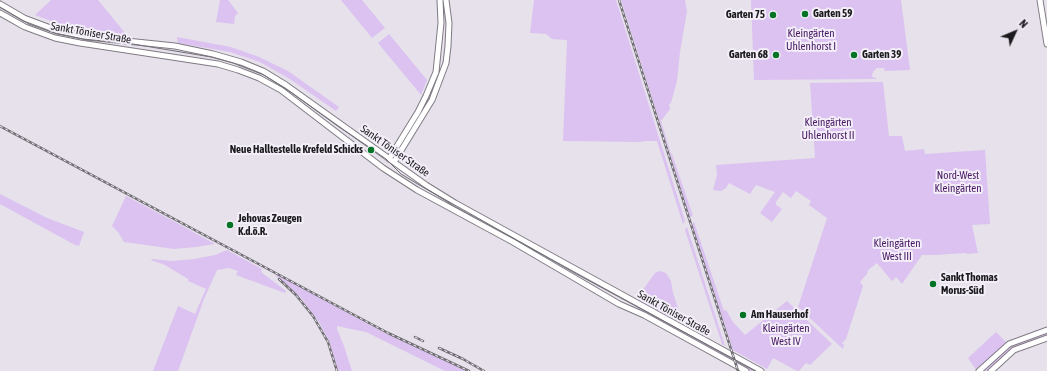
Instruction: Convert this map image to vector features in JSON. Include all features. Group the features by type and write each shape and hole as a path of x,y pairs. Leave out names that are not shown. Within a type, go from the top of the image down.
{"main road":[{"path":"392,161 426,96 436,72 441,23 440,0"},
{"path":"392,161 432,100 446,63 449,31 446,0"},
{"path":"1040,0 1047,44"},
{"name":"Sankt Töniser Straße","path":"0,4 35,23 69,34 175,46 213,54 252,67 286,85 430,188 455,203 761,371"},
{"name":"Sankt Töniser Straße","path":"0,13 25,27 55,38 218,64 258,78 286,94 380,165 417,190 513,242 619,304 644,315 746,371"},
{"path":"979,371 1009,344 1047,330"},
{"path":"992,371 1014,350 1047,338"},
{"path":"1009,344 1014,350"}],"green space":[{"path":"51,0 98,0 125,33 125,35 64,26 35,15"},
{"path":"220,0 228,0 238,13 235,16 234,24 216,22"},
{"path":"341,0 362,0 385,28 372,38"},
{"path":"534,0 616,0 685,221 683,224 657,141 563,141 567,40 552,39 546,34 530,33"},
{"path":"621,0 685,0 687,11 677,81 671,103 669,104 670,109 661,121 693,216 690,217"},
{"name":"Kleingärten Uhlenhorst I","path":"751,0 901,0 910,70 884,71 885,69 883,68 877,68 872,75 873,78 875,77 876,79 754,80"},
{"path":"389,34 427,80 421,95 378,43"},
{"path":"177,37 231,47 259,57 288,71 339,107 336,111 290,79 260,62 230,52 178,43"},
{"path":"883,82 889,136 902,136 905,151 924,149 925,154 985,150 990,224 972,225 978,253 922,255 902,284 896,277 892,281 877,263 868,270 867,274 860,282 863,286 846,339 842,343 844,345 843,349 798,307 827,218 809,205 811,201 796,191 791,198 783,192 776,202 776,205 782,209 772,222 760,213 775,192 756,185 750,194 729,183 726,188 721,191 713,190 717,175 716,165 815,158 810,83"},
{"path":"0,194 47,218 84,232 79,246 0,204"},
{"path":"126,196 215,244 174,249 124,242 112,226"},
{"name":"Kleingärten West IV","path":"694,222 724,311 726,310 733,322 745,335 787,301 832,344 810,365 806,363 799,371 773,358 767,369 733,350 692,224"},
{"path":"687,227 725,346 722,344 685,230"},
{"path":"227,250 262,269 261,272 286,291 285,293 236,275 238,271 229,268 217,270 204,299 178,371 153,371 178,306 195,314 206,289 188,281 188,279 165,265 151,260 172,261 194,259 215,255"},
{"path":"660,271 666,273 671,281 673,293 682,320 679,324 639,302 639,295 655,273"},
{"path":"276,274 385,333 467,371 445,371 366,332 337,326 352,371 338,371 329,341 319,322 302,299 275,275"},
{"path":"638,306 758,371 750,371 637,310"},
{"path":"1047,331 1047,338 1013,351 990,371 977,371 968,358 996,332 1009,345"}],"tram line":[{"path":"0,7 29,24 57,34 83,39 133,44 211,57 233,63 264,75 386,159 401,174 571,271 756,371"}],"railway":[{"path":"619,0 738,371"},
{"path":"0,126 388,333 469,371"},
{"path":"279,279 296,295 313,316 328,342 337,371"},
{"path":"415,337 423,341"},
{"path":"439,348 484,371"}],"place":[{"name":"Garten 59","path":"805,14"},
{"name":"Garten 75","path":"773,15"},
{"name":"Garten 68","path":"776,55"},
{"name":"Garten 39","path":"854,55"},
{"name":"Neue Halltestelle Krefeld Schicks","path":"371,150"},
{"name":"Jehovas Zeugen K.d.ö.R.","path":"230,225"},
{"name":"Sankt Thomas Morus-Süd","path":"933,284"},
{"name":"Am Hauserhof","path":"743,315"}],"park label":[{"name":"Kleingärten Uhlenhorst II","path":"828,129"},
{"name":"Nord-West Kleingärten","path":"958,182"},
{"name":"Kleingärten West III","path":"897,250"}]}
